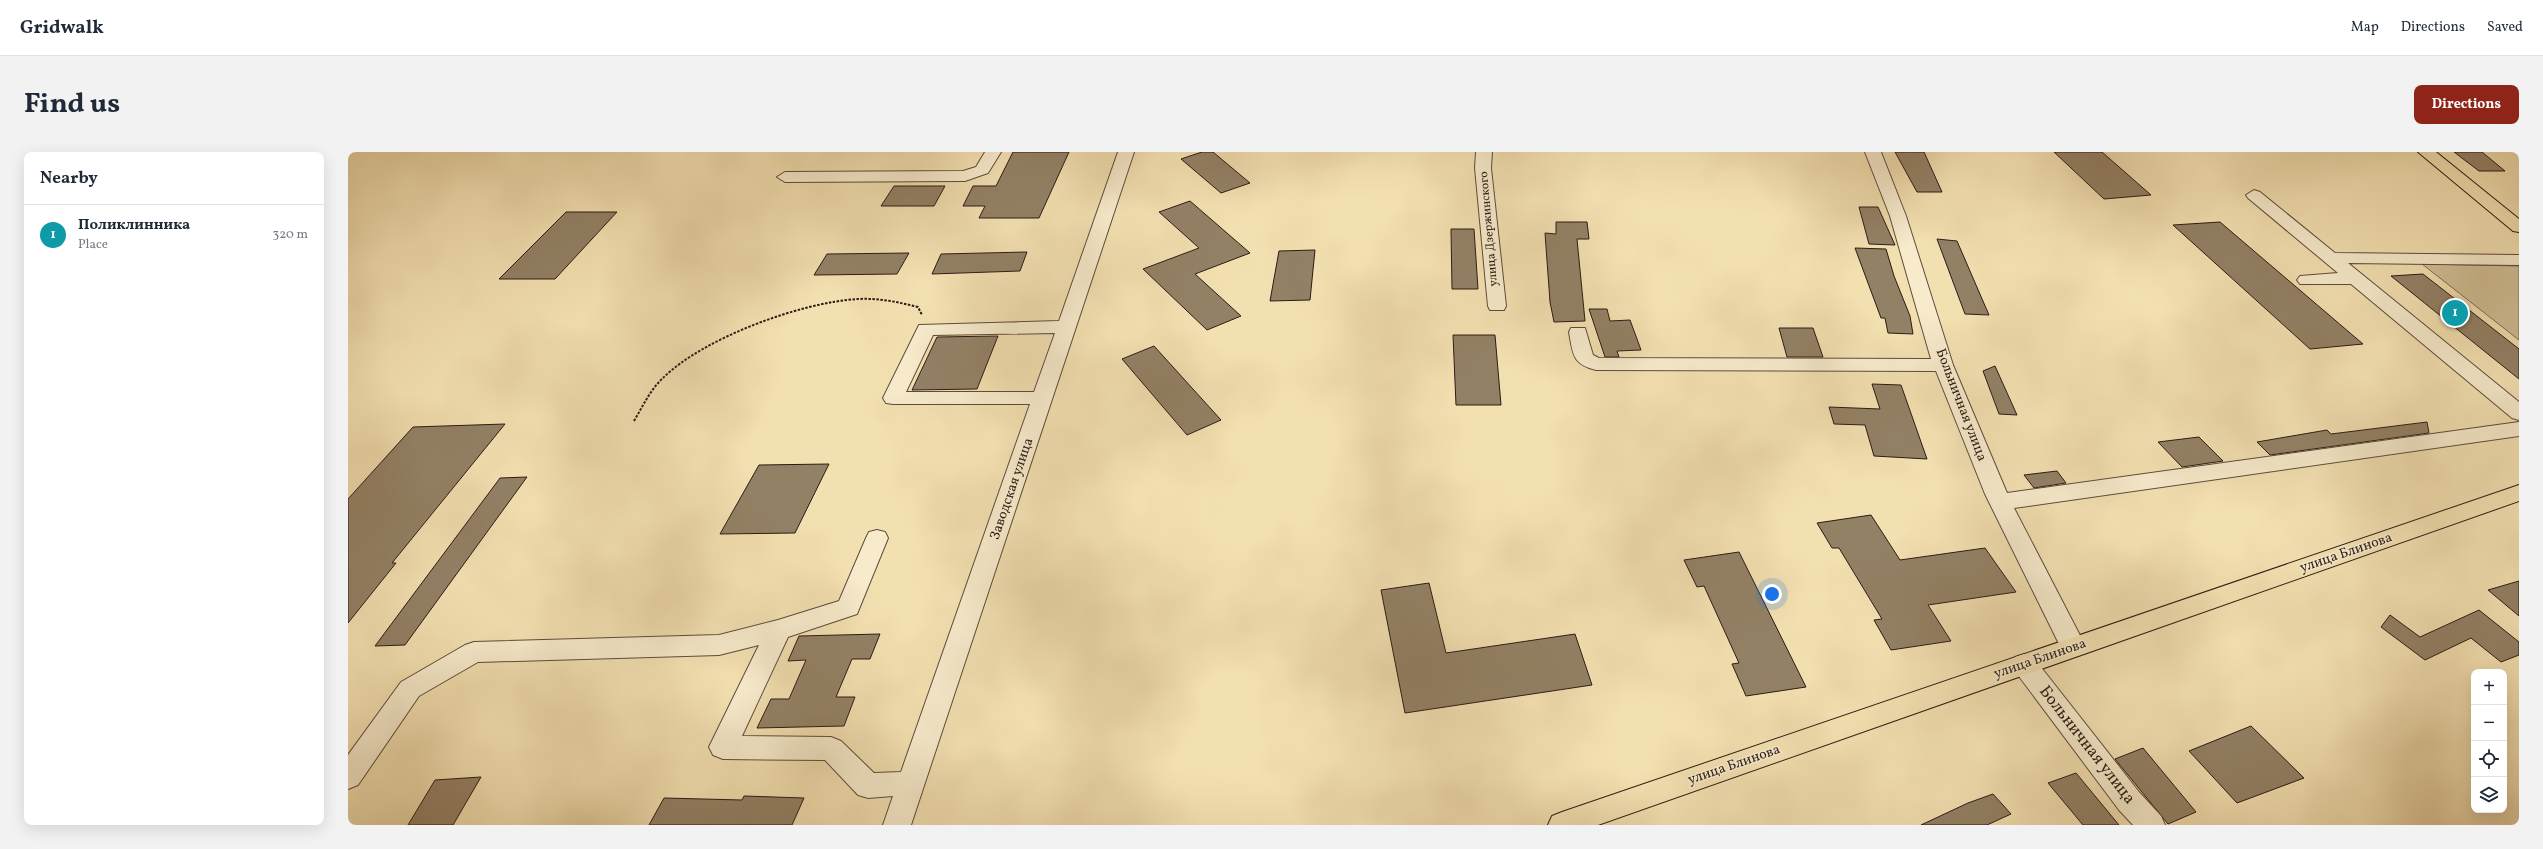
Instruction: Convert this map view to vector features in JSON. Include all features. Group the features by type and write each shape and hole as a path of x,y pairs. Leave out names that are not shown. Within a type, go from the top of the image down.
{"main road":[{"path":"2426,152 2519,227"},
{"name":"улица Блинова","path":"1579,822 2024,664 2519,493"}],"street":[{"path":"784,177 965,176 982,170 993,152"},
{"name":"Заводская улица","path":"897,825 1126,152"},
{"name":"улица Дзержинского","path":"1484,152 1483,168 1497,306"},
{"name":"Больничная улица","path":"1873,152 1898,216 1943,365 2000,502 2073,648"},
{"path":"2254,195 2519,413"},
{"path":"2331,258 2519,260"},
{"path":"2306,280 2355,278"},
{"path":"1043,398 893,398 926,329 1067,327"},
{"path":"1578,332 1584,358 1596,364 1943,365"},
{"path":"2000,502 2519,429"},
{"path":"348,777 410,689 474,652 719,645 779,630 848,606 877,538"},
{"path":"779,630 723,747 831,749 868,786 912,783"},
{"name":"Больничная улица","path":"2024,664 2129,801 2151,825"}],"path":[{"path":"634,421 652,390 667,375 702,350 740,330 798,312 849,301 881,298 903,301 918,307 928,326 926,329"}],"shaded area":[{"path":"2422,264 2519,266 2519,340"}],"building":[{"path":"1013,152 1069,152 1039,218 979,218 985,206 963,206 973,186 996,186"},
{"path":"1202,152 1213,152 1250,183 1221,193 1181,159"},
{"path":"1895,152 1924,152 1942,192 1917,192"},
{"path":"2054,152 2102,152 2151,195 2104,199"},
{"path":"2454,152 2482,152 2505,171 2479,171"},
{"path":"894,186 945,186 934,206 881,206"},
{"path":"1190,201 1250,253 1195,274 1241,316 1207,330 1143,269 1199,248 1159,212"},
{"path":"1859,207 1878,207 1895,245 1869,244"},
{"path":"566,212 617,212 555,279 499,279"},
{"path":"1556,222 1587,222 1589,239 1577,239 1585,321 1554,322 1550,302 1545,233 1556,234"},
{"path":"2220,222 2363,344 2310,349 2173,225"},
{"path":"1451,229 1474,229 1478,289 1452,289"},
{"path":"1937,239 1957,241 1989,315 1965,314"},
{"path":"1855,248 1886,249 1894,276 1910,316 1913,334 1888,333 1885,318 1881,318"},
{"path":"1315,250 1310,300 1270,301 1279,251"},
{"path":"1027,252 1020,271 932,274 941,254"},
{"path":"909,253 897,274 814,275 827,254"},
{"path":"2423,274 2519,349 2519,379 2391,276"},
{"path":"1589,309 1607,309 1610,321 1630,320 1641,350 1617,351 1619,357 1605,357"},
{"path":"1779,328 1813,328 1823,357 1787,357"},
{"path":"1453,335 1495,335 1501,405 1456,405"},
{"path":"998,336 977,389 912,390 937,337"},
{"path":"1154,346 1221,420 1187,435 1122,359"},
{"path":"1995,366 2017,415 1999,414 1983,371"},
{"path":"1872,384 1901,385 1927,459 1874,456 1865,425 1834,424 1829,407 1880,409"},
{"path":"2427,422 2429,433 2270,455 2257,442 2327,430 2331,434"},
{"path":"505,424 392,563 396,563 348,623 348,499 413,427"},
{"path":"2199,437 2223,461 2182,467 2158,442"},
{"path":"829,464 795,533 720,534 759,465"},
{"path":"2057,471 2066,483 2034,488 2024,475"},
{"path":"527,477 405,645 375,646 500,478"},
{"path":"1871,515 1900,560 1985,548 2016,592 1928,605 1951,641 1891,650 1874,620 1882,619 1839,548 1832,548 1817,523"},
{"path":"1739,552 1806,687 1746,696 1732,664 1739,663 1704,586 1697,587 1684,560"},
{"path":"2519,581 2519,616 2488,590"},
{"path":"1429,583 1446,653 1575,634 1592,685 1405,713 1381,590"},
{"path":"2479,610 2519,642 2519,655 2501,662 2471,638 2425,660 2381,627 2390,615 2420,637"},
{"path":"880,634 870,659 852,659 836,697 855,697 844,726 757,728 771,699 789,699 806,660 788,661 799,636"},
{"path":"2251,726 2304,778 2237,803 2189,751"},
{"path":"2143,748 2196,812 2168,824 2115,759"},
{"path":"2076,773 2119,825 2083,825 2048,783"},
{"path":"481,777 453,825 408,825 435,780"},
{"path":"1993,794 2011,814 1987,825 1921,825 1968,803"},
{"path":"744,796 804,798 792,825 649,825 664,798 742,800"}],"place":[{"name":"Поликлинника","path":"2455,313"}]}
